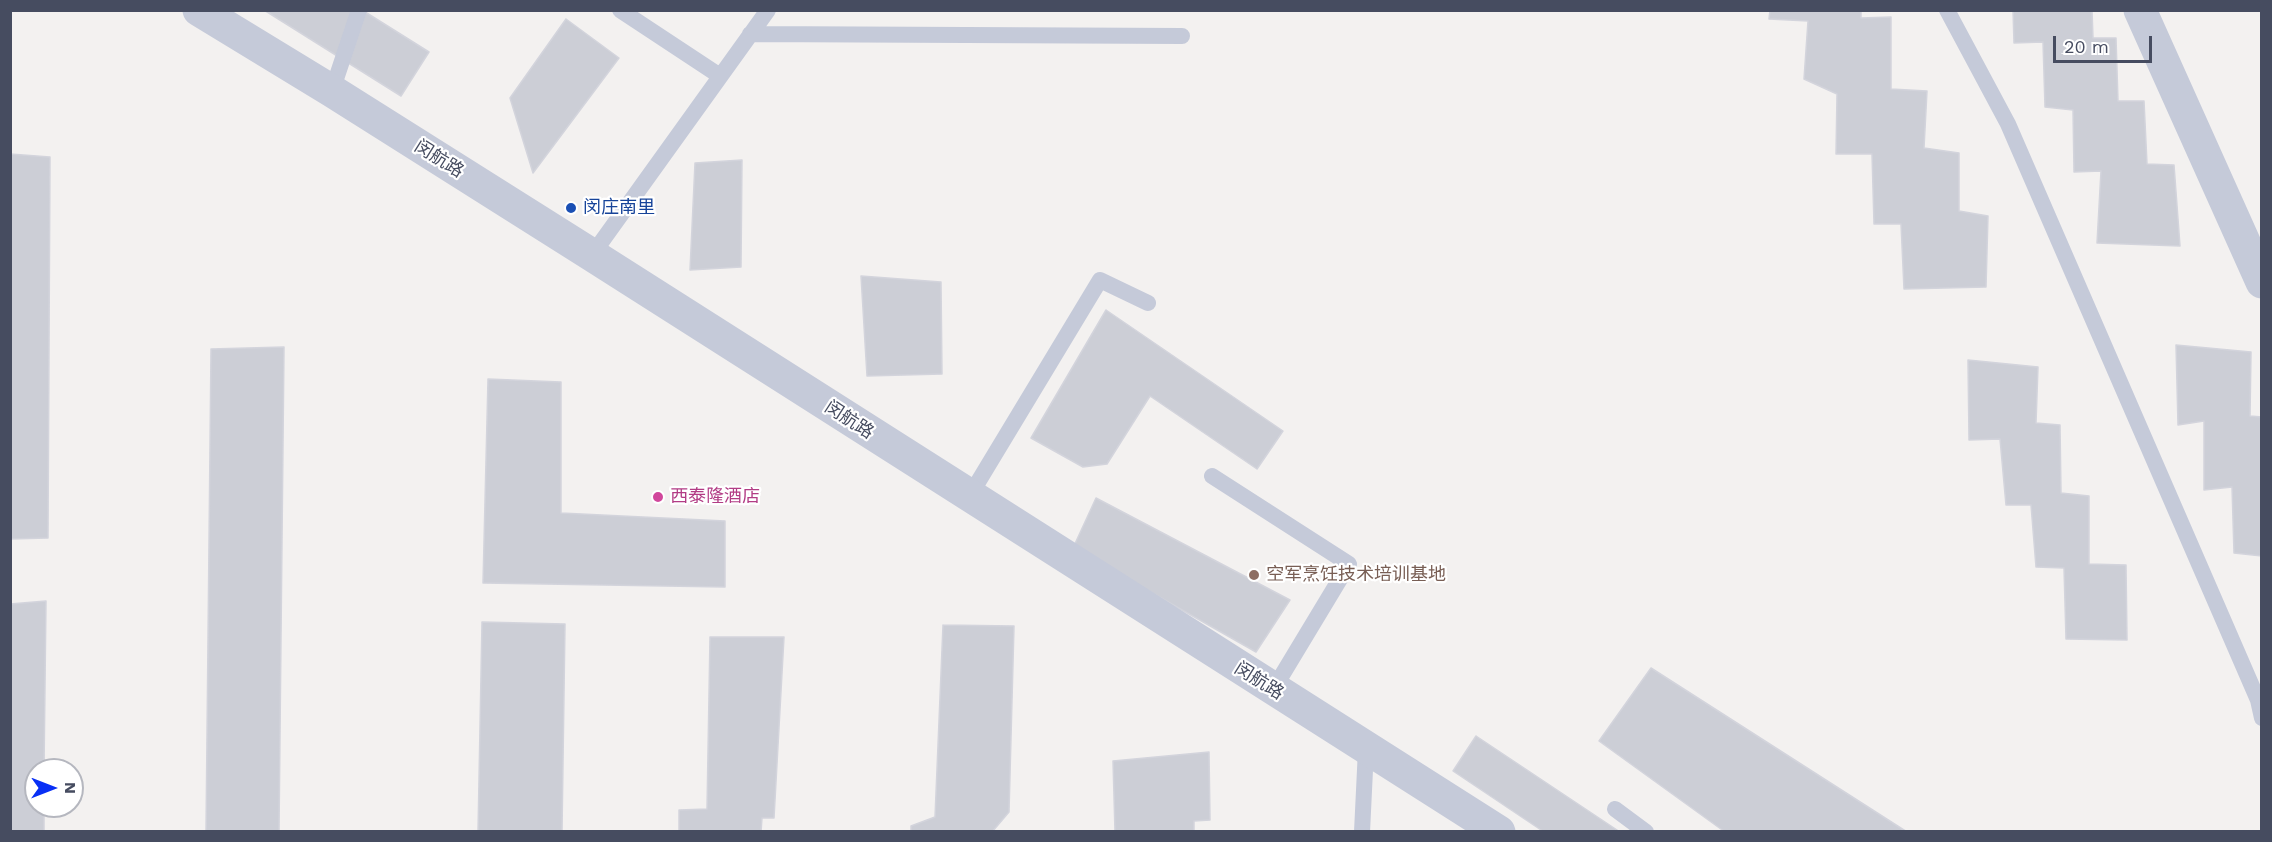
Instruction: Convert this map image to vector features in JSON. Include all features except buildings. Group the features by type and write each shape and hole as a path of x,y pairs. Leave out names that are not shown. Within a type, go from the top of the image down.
{"street":[{"name":"闵航路","path":"199,10 592,255 1273,690 1499,831"},
{"path":"2140,10 2262,282"}],"lane":[{"path":"332,91 359,10"},
{"path":"620,10 720,76"},
{"path":"592,255 768,10"},
{"path":"1947,10 2008,124 2254,689 2262,718"},
{"path":"750,34 1182,36"},
{"path":"969,496 1100,280 1148,303"},
{"path":"1212,476 1349,564 1273,690"},
{"path":"1362,831 1366,749"},
{"path":"1615,809 1646,831"}],"place":[{"name":"闵庄南里","path":"571,208"},
{"name":"西泰隆酒店","path":"658,497"},
{"name":"空军烹饪技术培训基地","path":"1254,575"}]}
